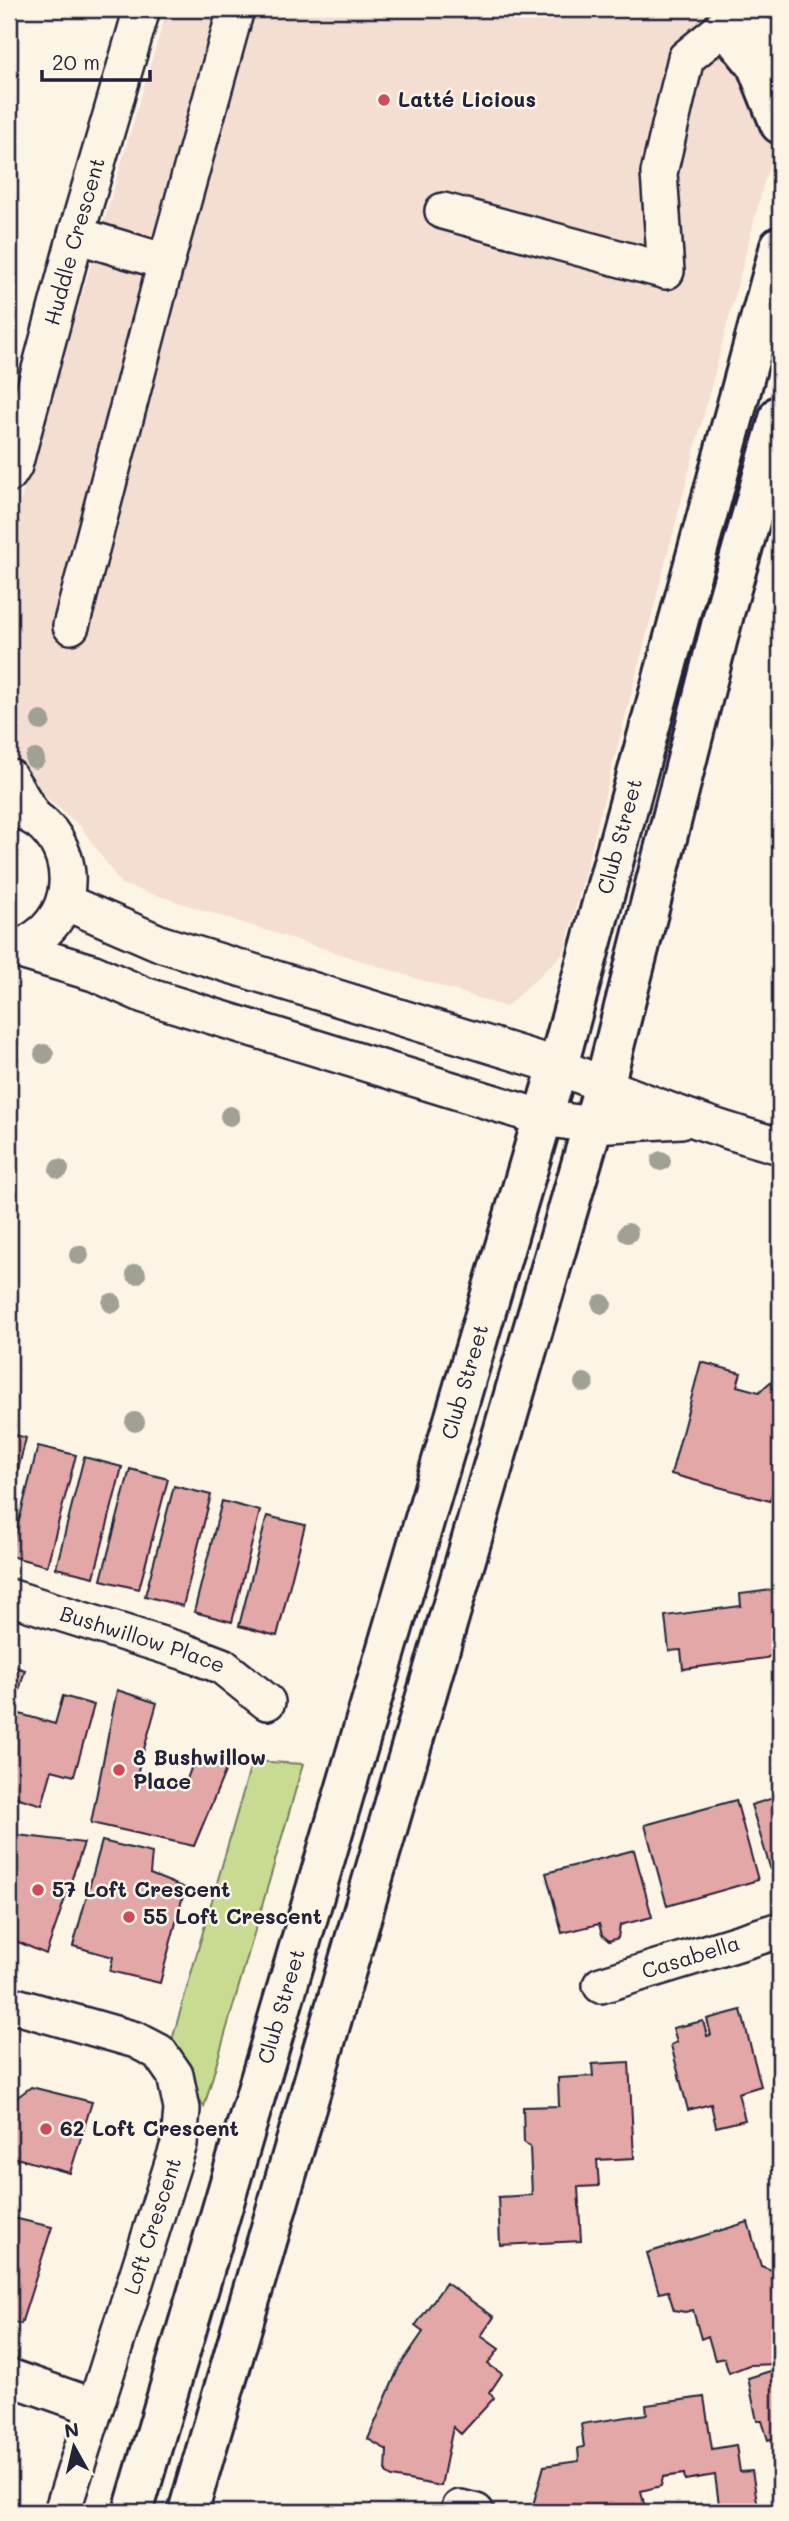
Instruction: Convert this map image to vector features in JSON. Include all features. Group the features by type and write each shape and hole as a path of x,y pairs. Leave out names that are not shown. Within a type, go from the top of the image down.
{"main road":[{"path":"725,26 756,64 780,124"},
{"name":"Club Street","path":"133,2512 558,1066 780,246"},
{"path":"188,2512 604,1086 725,610 780,415"}],"street":[{"name":"Huddle Crescent","path":"9,414 58,229 124,9"},
{"name":"Huddle Crescent","path":"9,474 14,466 76,235 142,9"},
{"path":"71,626 166,262 236,9"},
{"path":"443,211 666,271 659,173 686,58 725,26 780,40"},
{"path":"76,235 166,262"},
{"path":"9,777 22,813 52,833 64,855 68,878 65,901 53,922 36,939 11,949"},
{"path":"65,901 162,944 558,1066 695,1119 780,1146"},
{"path":"11,949 94,973 144,995 542,1118 592,1125 695,1119"},
{"name":"Bushwillow Place","path":"9,1597 185,1652 222,1667 267,1702"},
{"name":"Casabella","path":"601,1985 780,1930"},
{"name":"Loft Crescent","path":"9,2004 136,2040 159,2052 175,2075 181,2109 179,2144 62,2512"},
{"path":"9,2377 95,2407"}],"shaded area":[{"path":"167,9 780,9 780,131 764,183 564,953 506,1007 121,884 81,827 9,766 9,540"}],"green space":[{"path":"252,1761 303,1764 204,2107 170,2047"}],"building":[{"path":"701,1362 741,1373 737,1386 759,1392 774,1379 780,1381 780,1464 770,1501 671,1474"},
{"path":"9,1433 26,1438 9,1506"},
{"path":"38,1446 76,1455 47,1566 10,1556"},
{"path":"84,1457 122,1467 94,1577 56,1568"},
{"path":"130,1469 168,1479 139,1589 101,1580"},
{"path":"174,1486 211,1495 183,1606 145,1596"},
{"path":"222,1501 260,1511 232,1622 194,1612"},
{"path":"267,1516 305,1525 277,1636 239,1626"},
{"path":"780,1589 780,1652 766,1658 683,1669 681,1650 669,1651 665,1616 741,1606 740,1594"},
{"path":"9,1665 25,1670 13,1712 55,1724 63,1696 94,1705 74,1776 52,1770 42,1805 9,1795 12,1753 9,1752"},
{"name":"8 Bushwillow Place","path":"117,1690 157,1703 137,1774 185,1785 195,1757 227,1767 194,1846 91,1823"},
{"path":"780,1796 780,1875 773,1877 751,1805"},
{"path":"736,1800 758,1880 667,1906 645,1825"},
{"name":"57 Loft Crescent","path":"9,1834 84,1843 46,1954 9,1938"},
{"name":"55 Loft Crescent","path":"102,1841 152,1853 150,1874 185,1888 160,1983 110,1971 113,1957 73,1946"},
{"path":"634,1850 652,1917 620,1925 618,1938 609,1941 602,1935 599,1924 562,1933 546,1873"},
{"path":"741,2010 761,2086 738,2093 745,2120 716,2127 711,2104 688,2110 671,2045 677,2042 673,2028 703,2021 707,2036 711,2035 707,2019"},
{"path":"629,2062 634,2158 597,2160 599,2186 578,2187 581,2241 500,2245 498,2197 532,2195 530,2147 524,2142 523,2107 559,2106 558,2078 593,2076 592,2064"},
{"name":"62 Loft Crescent","path":"31,2087 92,2102 70,2173 9,2156 9,2097 15,2099"},
{"path":"9,2217 52,2227 21,2324 9,2321"},
{"path":"748,2222 761,2266 774,2271 780,2270 780,2368 779,2364 749,2365 729,2373 724,2358 715,2360 708,2336 701,2339 693,2310 674,2310 668,2291 659,2293 647,2253"},
{"path":"446,2283 494,2317 481,2336 499,2349 488,2364 502,2374 490,2392 494,2398 461,2434 453,2427 441,2486 392,2477 386,2473 387,2450 368,2439 399,2367 423,2332 415,2326"},
{"path":"780,2368 780,2436 768,2440 762,2421 757,2421 748,2378"},
{"path":"704,2397 712,2449 736,2445 740,2472 752,2471 758,2507 720,2512 715,2475 685,2480 684,2474 663,2477 661,2486 641,2491 646,2512 545,2512 533,2505 544,2466 579,2461 578,2448 584,2447 581,2424 647,2414 646,2405"}],"place":[{"name":"Latté Licious","path":"384,100"},
{"name":"8 Bushwillow Place","path":"119,1770"},
{"name":"57 Loft Crescent","path":"38,1890"},
{"name":"55 Loft Crescent","path":"129,1917"},
{"name":"62 Loft Crescent","path":"46,2129"}]}
